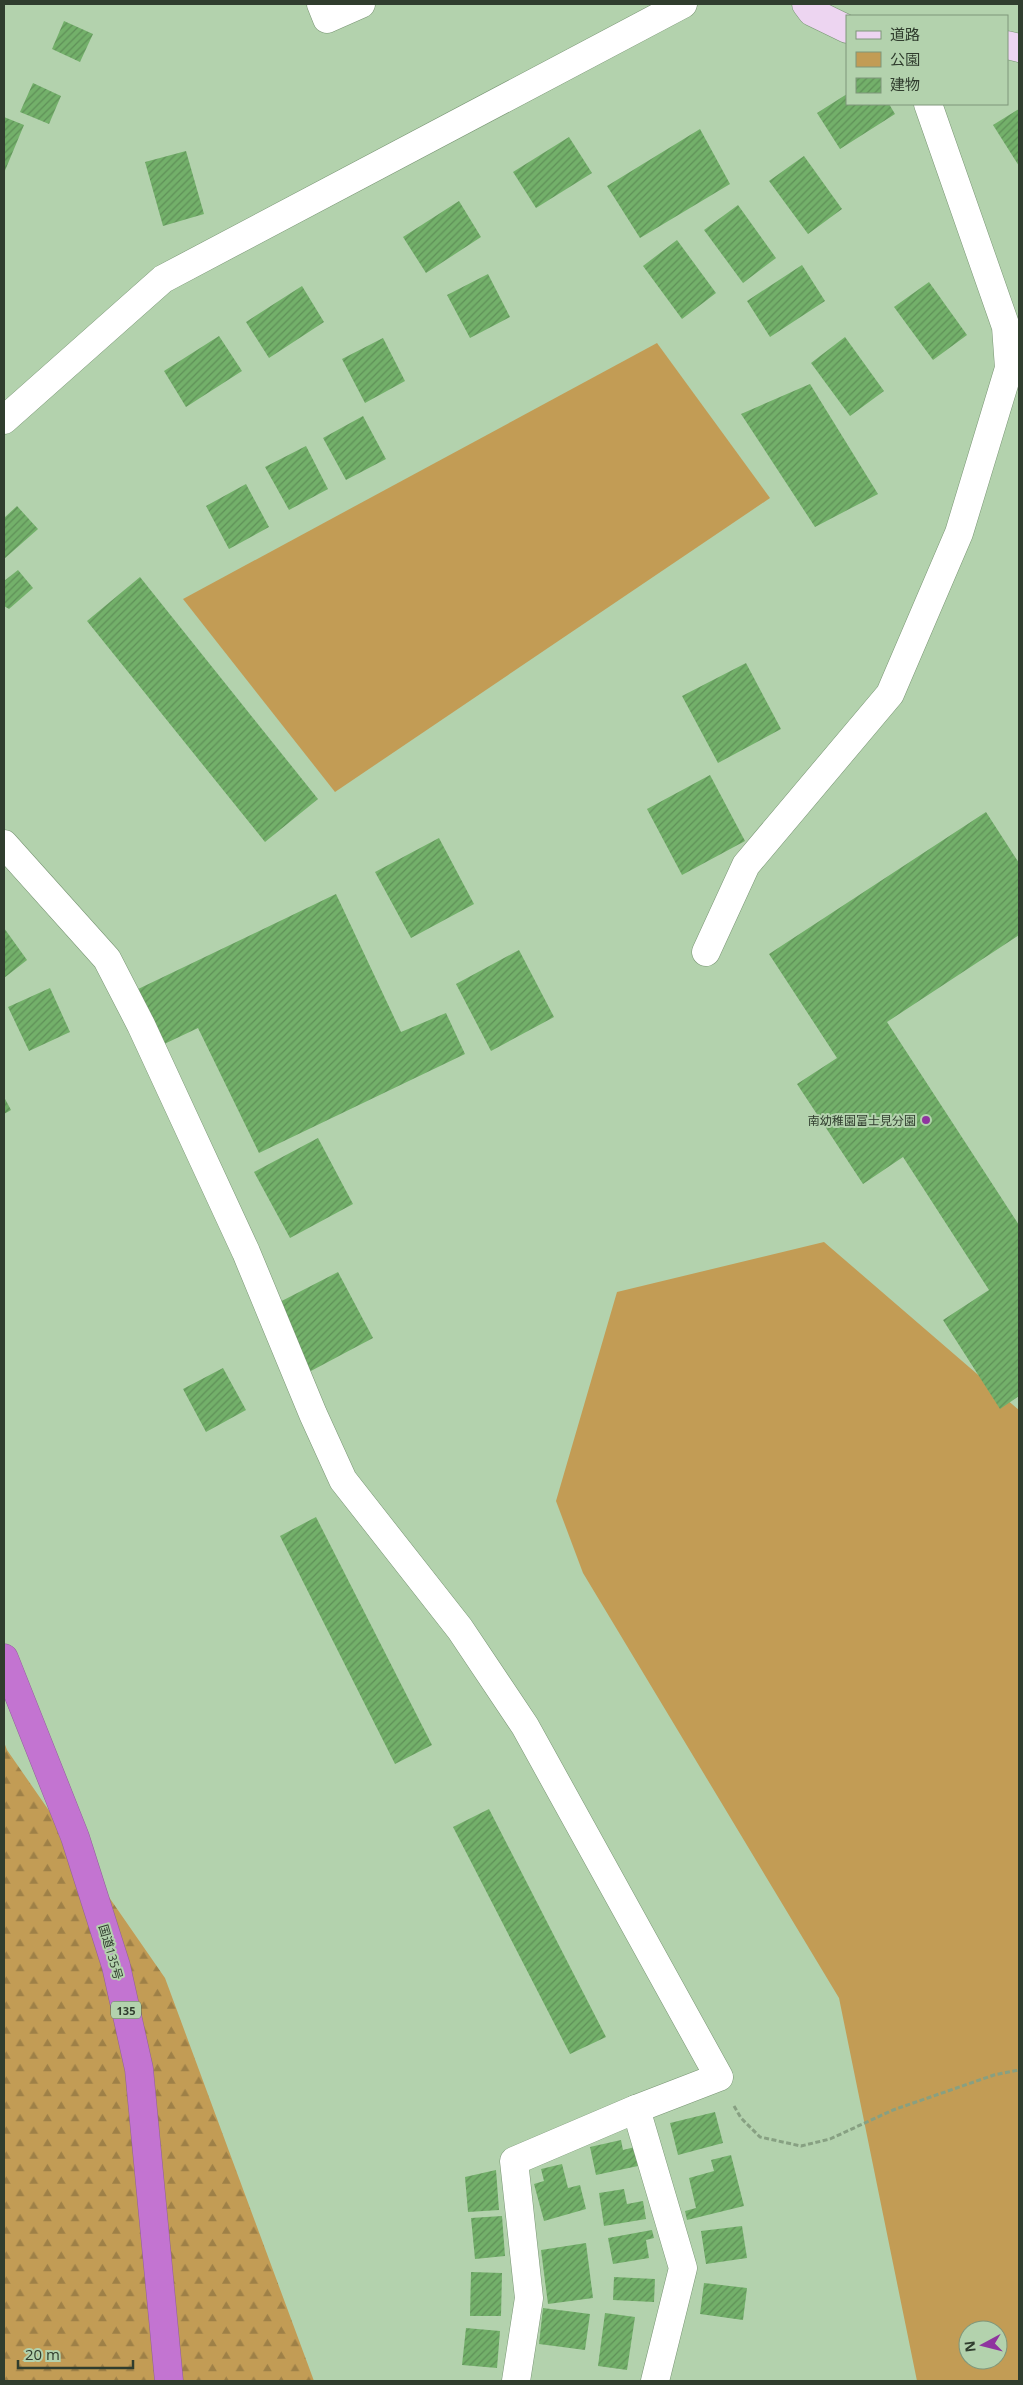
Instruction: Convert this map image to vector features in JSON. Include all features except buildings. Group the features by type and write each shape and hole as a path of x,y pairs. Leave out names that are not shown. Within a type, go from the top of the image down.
{"highway":[{"name":"国道135号","path":"4,1658 74,1837 116,1966 139,2069 169,2381"}],"street":[{"path":"321,4 327,19 360,4"},
{"path":"4,420 164,278 683,4"},
{"path":"806,4 812,12 846,29"},
{"path":"706,952 746,865 890,694 959,532 1009,368 1006,327 928,105"},
{"path":"4,844 106,959 141,1026 246,1252 313,1414 343,1480 460,1629 526,1726 719,2076 514,2161 529,2298 516,2381"},
{"path":"636,2109 683,2268 655,2381"}],"path":[{"path":"719,2076 740,2118 760,2137 800,2146 830,2139 893,2110 994,2075 1019,2070"}],"green space":[{"path":"657,343 770,498 335,792 183,599"},
{"path":"824,1242 1019,1410 1019,2381 917,2381 839,1998 583,1573 556,1501 617,1292"},
{"path":"4,1742 7,1750 165,1978 314,2381 4,2381"}],"place":[{"name":"南幼稚園富士見分園","path":"926,1120"}]}
